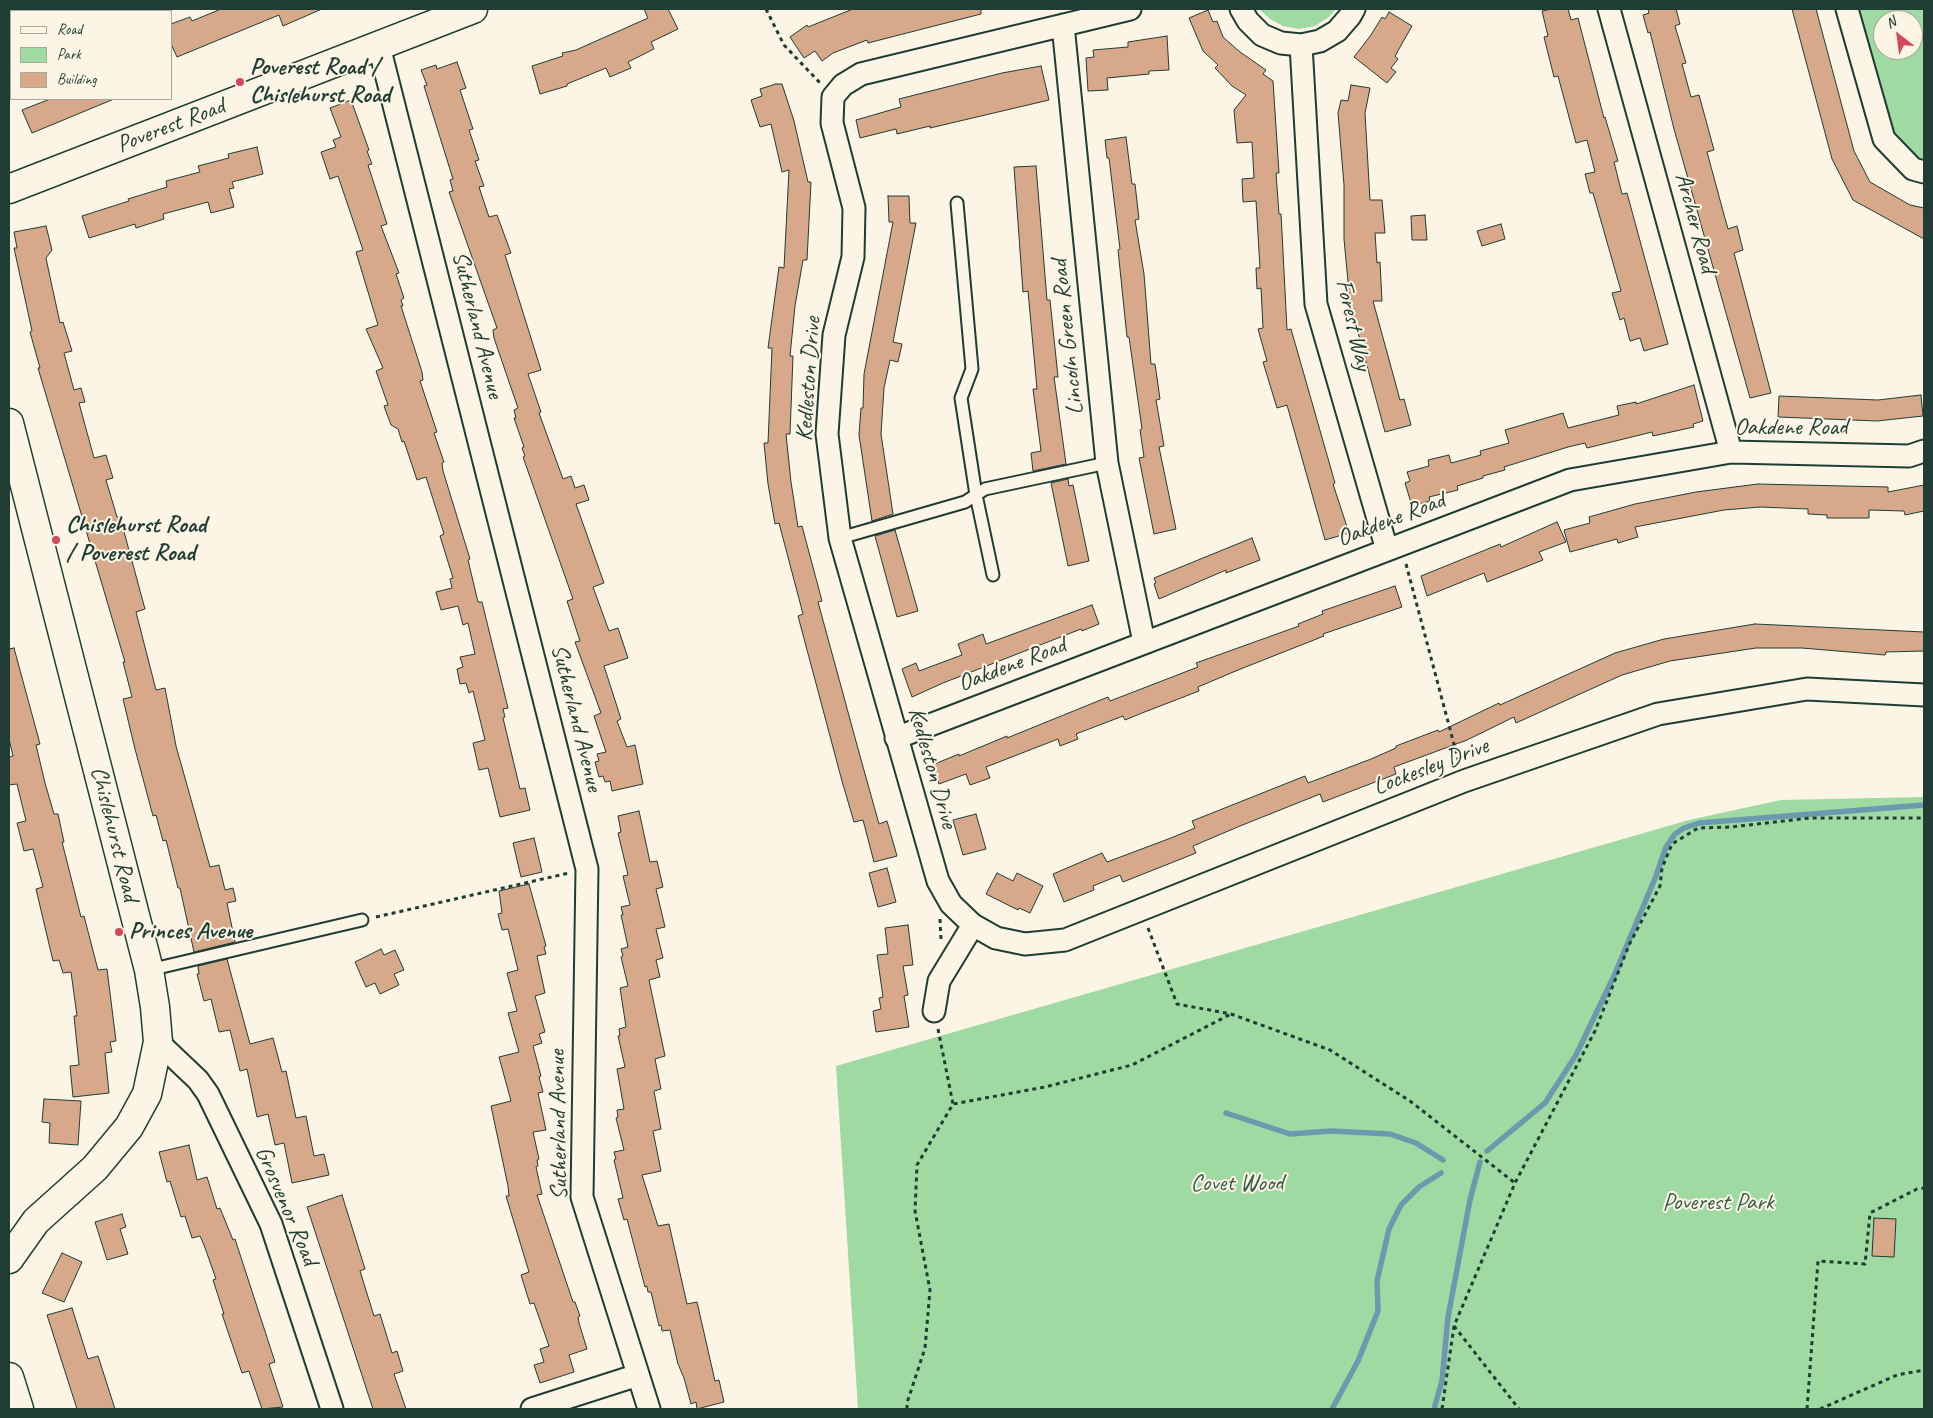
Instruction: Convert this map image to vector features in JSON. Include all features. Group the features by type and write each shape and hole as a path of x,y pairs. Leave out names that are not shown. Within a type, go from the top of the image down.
{"main road":[{"name":"Poverest Road","path":"9,189 473,9"},
{"name":"Chislehurst Road","path":"9,424 149,970 156,1007 158,1042 154,1070 147,1094 129,1127 95,1168 36,1221 9,1259"},
{"path":"9,1378 19,1409"}],"street":[{"path":"833,97 843,85 861,74 1130,9"},
{"path":"1241,9 1248,21 1262,35 1281,43 1300,45 1320,41 1337,31 1354,9"},
{"name":"Archer Road","path":"1609,9 1731,452"},
{"path":"1847,9 1884,139 1913,169 1924,172"},
{"name":"Lincoln Green Road","path":"1063,25 1107,463 1144,642"},
{"name":"Forest Way","path":"1300,45 1316,304 1394,547"},
{"name":"Sutherland Avenue","path":"379,46 587,869 582,1197 649,1409"},
{"name":"Kedleston Drive","path":"833,97 832,123 854,208 853,257 834,335 827,434 840,538 938,882 951,904 973,925"},
{"name":"Oakdene Road","path":"896,738 1570,480 1731,452 1909,456 1924,451"},
{"name":"Lockesley Drive","path":"973,925 996,938 1025,944 1065,940 1464,780 1658,714 1807,688 1924,695"},
{"path":"934,1011 939,981 973,925"},
{"name":"Grosvenor Road","path":"158,1042 198,1080 208,1094 271,1224 332,1409"},
{"path":"532,1409 638,1375"}],"lane":[{"path":"957,203 972,369 961,398 976,495 993,575"},
{"path":"840,538 965,502 985,489 1107,463"},
{"path":"149,970 362,920"}],"path":[{"path":"766,9 784,45 833,97"},
{"path":"1394,547 1464,780"},
{"path":"1442,1409 1454,1326 1515,1183 1594,1031 1629,945 1660,886 1662,868 1672,844 1698,828 1731,827 1810,818 1924,818"},
{"path":"362,920 587,869"},
{"path":"1140,910 1177,1004 1231,1014 1330,1050 1410,1101 1515,1183"},
{"path":"907,1409 907,1403 925,1348 930,1290 915,1211 917,1165 953,1104 934,1011"},
{"path":"953,1104 1045,1087 1132,1065 1231,1014"},
{"path":"1807,1409 1818,1261 1865,1264 1870,1213 1917,1189 1924,1188"},
{"path":"1454,1326 1519,1409"},
{"path":"1820,1409 1897,1375 1924,1370"}],"green space":[{"path":"1259,9 1336,9 1329,17 1315,26 1299,29 1283,26 1270,19"},
{"path":"1858,9 1924,9 1924,167 1890,131"},
{"path":"1924,797 1924,1409 858,1409 836,1066 1689,820 1781,800"}],"building":[{"path":"221,9 322,9 283,26 279,15 177,57 172,46 172,24 190,17 192,21"},
{"path":"644,9 668,9 678,29 651,42 654,49 628,62 631,68 610,77 606,68 567,84 567,86 540,94 532,66 563,56 562,53 576,50 648,18"},
{"path":"853,9 981,9 981,14 868,43 867,40 833,53 822,61 815,51 804,58 790,37 807,25 808,27"},
{"path":"1568,9 1571,20 1578,18 1604,118 1618,161 1614,162 1622,194 1627,193 1668,344 1644,351 1640,338 1630,341 1624,318 1620,320 1612,293 1621,291 1593,193 1590,193 1585,174 1595,172 1587,140 1576,143 1558,76 1554,77 1544,37 1548,36 1542,11"},
{"path":"1648,9 1676,9 1680,24 1675,26 1686,63 1682,64 1691,97 1699,95 1714,150 1707,152 1728,229 1737,226 1743,250 1734,253 1771,393 1750,398 1674,129 1650,32 1648,33 1643,15 1649,13"},
{"path":"1792,9 1816,9 1854,151 1870,182 1910,205 1924,208 1924,239 1853,200 1832,159"},
{"path":"1208,10 1213,22 1217,21 1223,37 1240,52 1266,70 1263,74 1273,81 1279,173 1276,173 1279,214 1281,214 1287,330 1291,329 1335,483 1333,484 1349,533 1325,540 1287,405 1277,408 1263,362 1267,361 1258,329 1263,328 1261,288 1257,289 1256,268 1260,268 1256,201 1243,202 1242,179 1254,178 1252,142 1237,143 1234,110 1246,95 1232,86 1215,68 1218,65 1203,51 1189,18"},
{"path":"1389,12 1412,26 1395,56 1398,59 1391,68 1396,72 1387,83 1354,57 1382,17 1385,19"},
{"path":"1167,36 1169,70 1149,71 1149,74 1107,78 1108,90 1088,91 1086,58 1094,57 1093,50 1128,47 1128,42"},
{"path":"457,62 466,88 460,90 473,129 469,130 479,160 475,161 484,186 479,187 489,217 497,215 511,253 505,255 541,370 528,374 541,412 539,413 563,479 571,476 575,488 584,485 589,500 576,504 604,583 593,587 609,631 618,628 628,658 604,666 621,719 617,721 627,747 635,745 643,784 612,791 610,781 605,782 603,776 599,777 595,762 599,761 597,754 606,752 594,716 601,713 575,642 580,641 567,601 573,599 523,457 525,456 522,448 524,447 514,418 516,418 514,410 518,408 494,338 493,330 497,328 449,192 453,191 450,180 453,179 424,86 427,85 421,70 436,65 437,69"},
{"path":"1041,66 1049,100 930,128 930,126 897,134 896,129 860,138 856,120 901,107 899,99 1002,73"},
{"path":"782,84 794,121 808,182 811,182 807,260 803,260 795,306 790,356 793,356 790,434 786,434 791,482 798,527 802,526 822,601 818,602 879,824 887,821 897,856 874,862 863,820 854,822 842,781 798,616 803,614 779,523 775,524 768,484 764,443 768,443 772,348 768,348 779,267 784,268 789,170 782,172 771,124 760,127 751,100 762,96 760,89"},
{"path":"1351,85 1370,88 1365,113 1370,200 1382,200 1385,233 1375,233 1377,263 1380,262 1382,301 1373,301 1400,400 1404,399 1411,425 1385,432 1350,303 1344,239 1344,185 1338,113 1341,100 1348,101"},
{"path":"47,100 112,100 32,133 22,110"},
{"path":"351,100 369,150 367,151 372,164 368,165 387,224 381,226 399,273 396,274 404,298 401,300 403,306 401,306 422,372 423,380 420,381 437,432 434,433 444,462 442,463 443,471 470,559 468,560 478,602 482,602 508,708 503,709 505,717 503,718 520,789 525,788 530,810 500,817 488,768 479,770 473,743 485,740 473,691 469,693 466,683 460,684 457,669 463,667 460,657 475,654 468,623 463,625 458,606 441,610 436,592 452,588 450,579 453,578 440,536 444,534 426,477 417,480 404,441 402,442 398,429 391,425 384,406 388,405 376,371 383,368 366,329 378,325 356,252 363,250 338,176 330,179 321,152 336,147 333,140 341,137 330,108"},
{"path":"1126,137 1132,184 1135,184 1139,219 1135,220 1144,274 1151,364 1155,364 1160,399 1156,400 1164,446 1159,447 1176,529 1154,534 1139,458 1144,457 1140,430 1142,429 1129,337 1127,337 1118,250 1120,249 1109,158 1107,158 1105,140"},
{"path":"257,147 263,174 232,182 234,188 229,189 234,207 211,213 208,202 163,214 164,219 136,228 135,224 89,238 82,216 167,187 166,181 200,172 198,166 229,158 228,154"},
{"path":"1036,166 1047,300 1050,300 1058,377 1054,377 1066,464 1033,471 1031,453 1041,451 1033,389 1037,389 1028,291 1023,292 1014,167"},
{"path":"888,196 909,196 910,223 916,223 893,342 902,344 898,362 890,360 884,388 881,434 893,514 872,521 859,435 861,408 863,408 864,374 893,222 889,222"},
{"path":"1425,215 1427,240 1412,240 1411,216"},
{"path":"1501,224 1505,239 1482,246 1477,231"},
{"path":"46,226 52,250 46,258 60,323 63,322 72,351 64,353 74,390 81,388 85,402 79,403 94,458 106,455 113,478 106,480 117,517 120,517 145,609 136,612 156,690 165,688 176,746 210,867 219,865 225,890 233,888 236,901 227,903 235,942 194,952 180,888 178,888 166,840 163,841 156,815 153,816 123,699 132,697 123,662 125,662 38,368 40,368 30,332 32,331 14,248 17,248 14,232"},
{"path":"1694,385 1703,421 1693,424 1694,427 1653,436 1652,432 1587,448 1585,443 1568,447 1504,467 1505,470 1457,486 1458,490 1429,497 1430,501 1412,506 1405,483 1410,481 1407,472 1429,466 1428,460 1449,455 1451,463 1481,455 1480,451 1509,443 1505,430 1563,413 1568,428 1619,415 1617,406 1636,402 1636,404"},
{"path":"1921,395 1923,416 1877,421 1778,417 1779,396 1878,400"},
{"path":"1068,479 1069,486 1073,485 1089,561 1068,566 1051,483"},
{"path":"1758,484 1888,487 1888,492 1924,485 1924,511 1905,515 1904,511 1869,510 1869,518 1827,518 1827,515 1808,514 1808,509 1760,507 1724,510 1635,527 1638,537 1618,543 1617,539 1570,552 1564,530 1590,523 1589,517 1635,504 1696,492"},
{"path":"1557,522 1566,542 1539,552 1543,560 1487,582 1484,573 1427,596 1421,576 1500,544 1501,547"},
{"path":"895,530 918,611 897,617 875,536"},
{"path":"1252,538 1260,560 1226,573 1226,570 1159,599 1154,578"},
{"path":"1395,586 1402,607 1323,634 1324,636 1198,687 1199,691 1125,720 1123,716 1076,734 1078,739 1060,746 1058,739 986,767 990,778 970,785 966,774 939,784 932,765 1007,736 1007,738 1108,697 1110,701 1198,667 1196,663 1299,626 1298,624 1323,614 1322,611"},
{"path":"1092,605 1099,624 1082,631 1081,629 912,697 902,669 916,663 919,671 962,655 958,644 983,634 986,644"},
{"path":"1755,624 1924,632 1924,651 1886,652 1885,655 1802,648 1756,648 1670,661 1622,675 1516,723 1514,717 1467,740 1394,767 1396,774 1323,802 1320,794 1240,826 1193,846 1196,853 1123,882 1120,875 1093,886 1094,890 1064,902 1053,874 1102,853 1107,862 1171,838 1195,828 1192,821 1305,776 1308,783 1371,759 1396,748 1396,746 1438,730 1439,732 1499,703 1500,705 1615,653 1664,639"},
{"path":"14,648 40,744 36,745 45,783 54,814 58,814 64,842 62,842 81,917 84,916 98,970 107,969 116,1041 110,1042 112,1052 105,1053 109,1093 73,1097 70,1066 79,1065 74,1016 77,1016 71,972 63,973 59,960 53,961 36,889 43,887 33,849 24,851 17,823 26,821 17,784 9,785 9,757 13,756 9,739 9,649"},
{"path":"639,811 650,862 657,861 663,887 656,889 665,927 656,929 663,958 656,960 660,977 649,980 665,1056 655,1059 661,1089 654,1091 661,1129 653,1131 661,1171 642,1175 658,1226 669,1224 687,1304 697,1302 715,1381 719,1380 724,1402 697,1409 696,1402 691,1404 678,1364 670,1330 662,1331 661,1325 659,1326 651,1292 648,1292 647,1286 645,1287 627,1219 624,1220 618,1199 623,1198 614,1160 616,1159 614,1152 624,1150 616,1118 618,1117 617,1110 624,1109 617,1069 625,1067 618,1036 620,1036 619,1029 626,1027 620,988 628,986 621,957 623,956 621,949 628,947 621,907 630,905 623,876 628,875 618,833 621,832 618,816"},
{"path":"976,814 986,849 963,855 953,820"},
{"path":"534,838 542,872 521,877 513,843"},
{"path":"887,868 896,902 878,907 869,873"},
{"path":"997,873 1013,881 1017,873 1043,886 1030,913 1019,908 1018,910 986,894"},
{"path":"529,884 546,946 544,947 546,954 537,956 545,993 535,996 545,1032 539,1034 542,1043 533,1046 541,1076 539,1077 543,1092 538,1093 546,1130 533,1132 539,1159 537,1160 538,1166 536,1167 542,1194 537,1195 573,1302 575,1302 580,1316 578,1317 579,1323 587,1349 569,1355 574,1372 540,1383 534,1365 544,1362 540,1349 549,1346 534,1303 530,1304 521,1275 529,1272 506,1196 509,1196 508,1186 491,1106 511,1101 499,1057 519,1052 508,1013 517,1011 507,973 518,970 508,929 502,930 498,914 502,913 499,891"},
{"path":"908,925 913,965 903,966 908,995 904,996 909,1027 876,1032 873,1011 881,1009 879,998 883,997 877,955 888,954 885,928"},
{"path":"381,949 384,955 395,950 404,970 394,974 399,985 380,994 375,983 366,987 355,962"},
{"path":"227,959 250,1044 273,1038 282,1072 286,1071 296,1118 306,1116 314,1156 324,1154 329,1175 292,1183 284,1143 275,1145 268,1114 257,1117 247,1069 240,1071 230,1030 219,1032 211,999 204,1001 197,974 199,974 198,966"},
{"path":"44,1099 81,1101 78,1145 49,1143 50,1123 42,1122"},
{"path":"189,1145 197,1180 207,1177 217,1209 220,1208 233,1240 235,1239 275,1362 269,1364 283,1407 262,1409 249,1371 242,1373 222,1314 224,1314 213,1280 216,1279 204,1245 200,1236 192,1238 185,1216 181,1217 170,1181 167,1182 159,1152"},
{"path":"342,1195 365,1269 360,1271 374,1316 380,1314 392,1353 397,1351 403,1371 394,1374 406,1409 373,1409 307,1207"},
{"path":"122,1214 126,1227 120,1229 128,1254 107,1260 95,1222"},
{"path":"1874,1218 1896,1219 1894,1257 1872,1256"},
{"path":"62,1253 82,1262 64,1302 42,1293"},
{"path":"72,1308 88,1359 98,1356 115,1409 77,1409 47,1315"}],"waterway":[{"path":"1487,1151 1545,1103 1576,1055 1614,976 1656,876 1666,847 1675,834 1684,828 1699,823 1924,805"},
{"path":"1226,1113 1290,1134 1331,1131 1390,1134 1416,1143 1443,1160"},
{"path":"1434,1409 1442,1381 1448,1317 1470,1200 1480,1162"},
{"path":"1332,1409 1358,1361 1378,1311 1377,1281 1389,1229 1401,1205 1419,1187 1441,1173"}],"place":[{"name":"Poverest Road / Chislehurst Road","path":"240,82"},
{"name":"Chislehurst Road / Poverest Road","path":"56,540"},
{"name":"Princes Avenue","path":"119,932"}],"park label":[{"name":"Covet Wood","path":"1237,1184"},
{"name":"Poverest Park","path":"1718,1203"}]}
